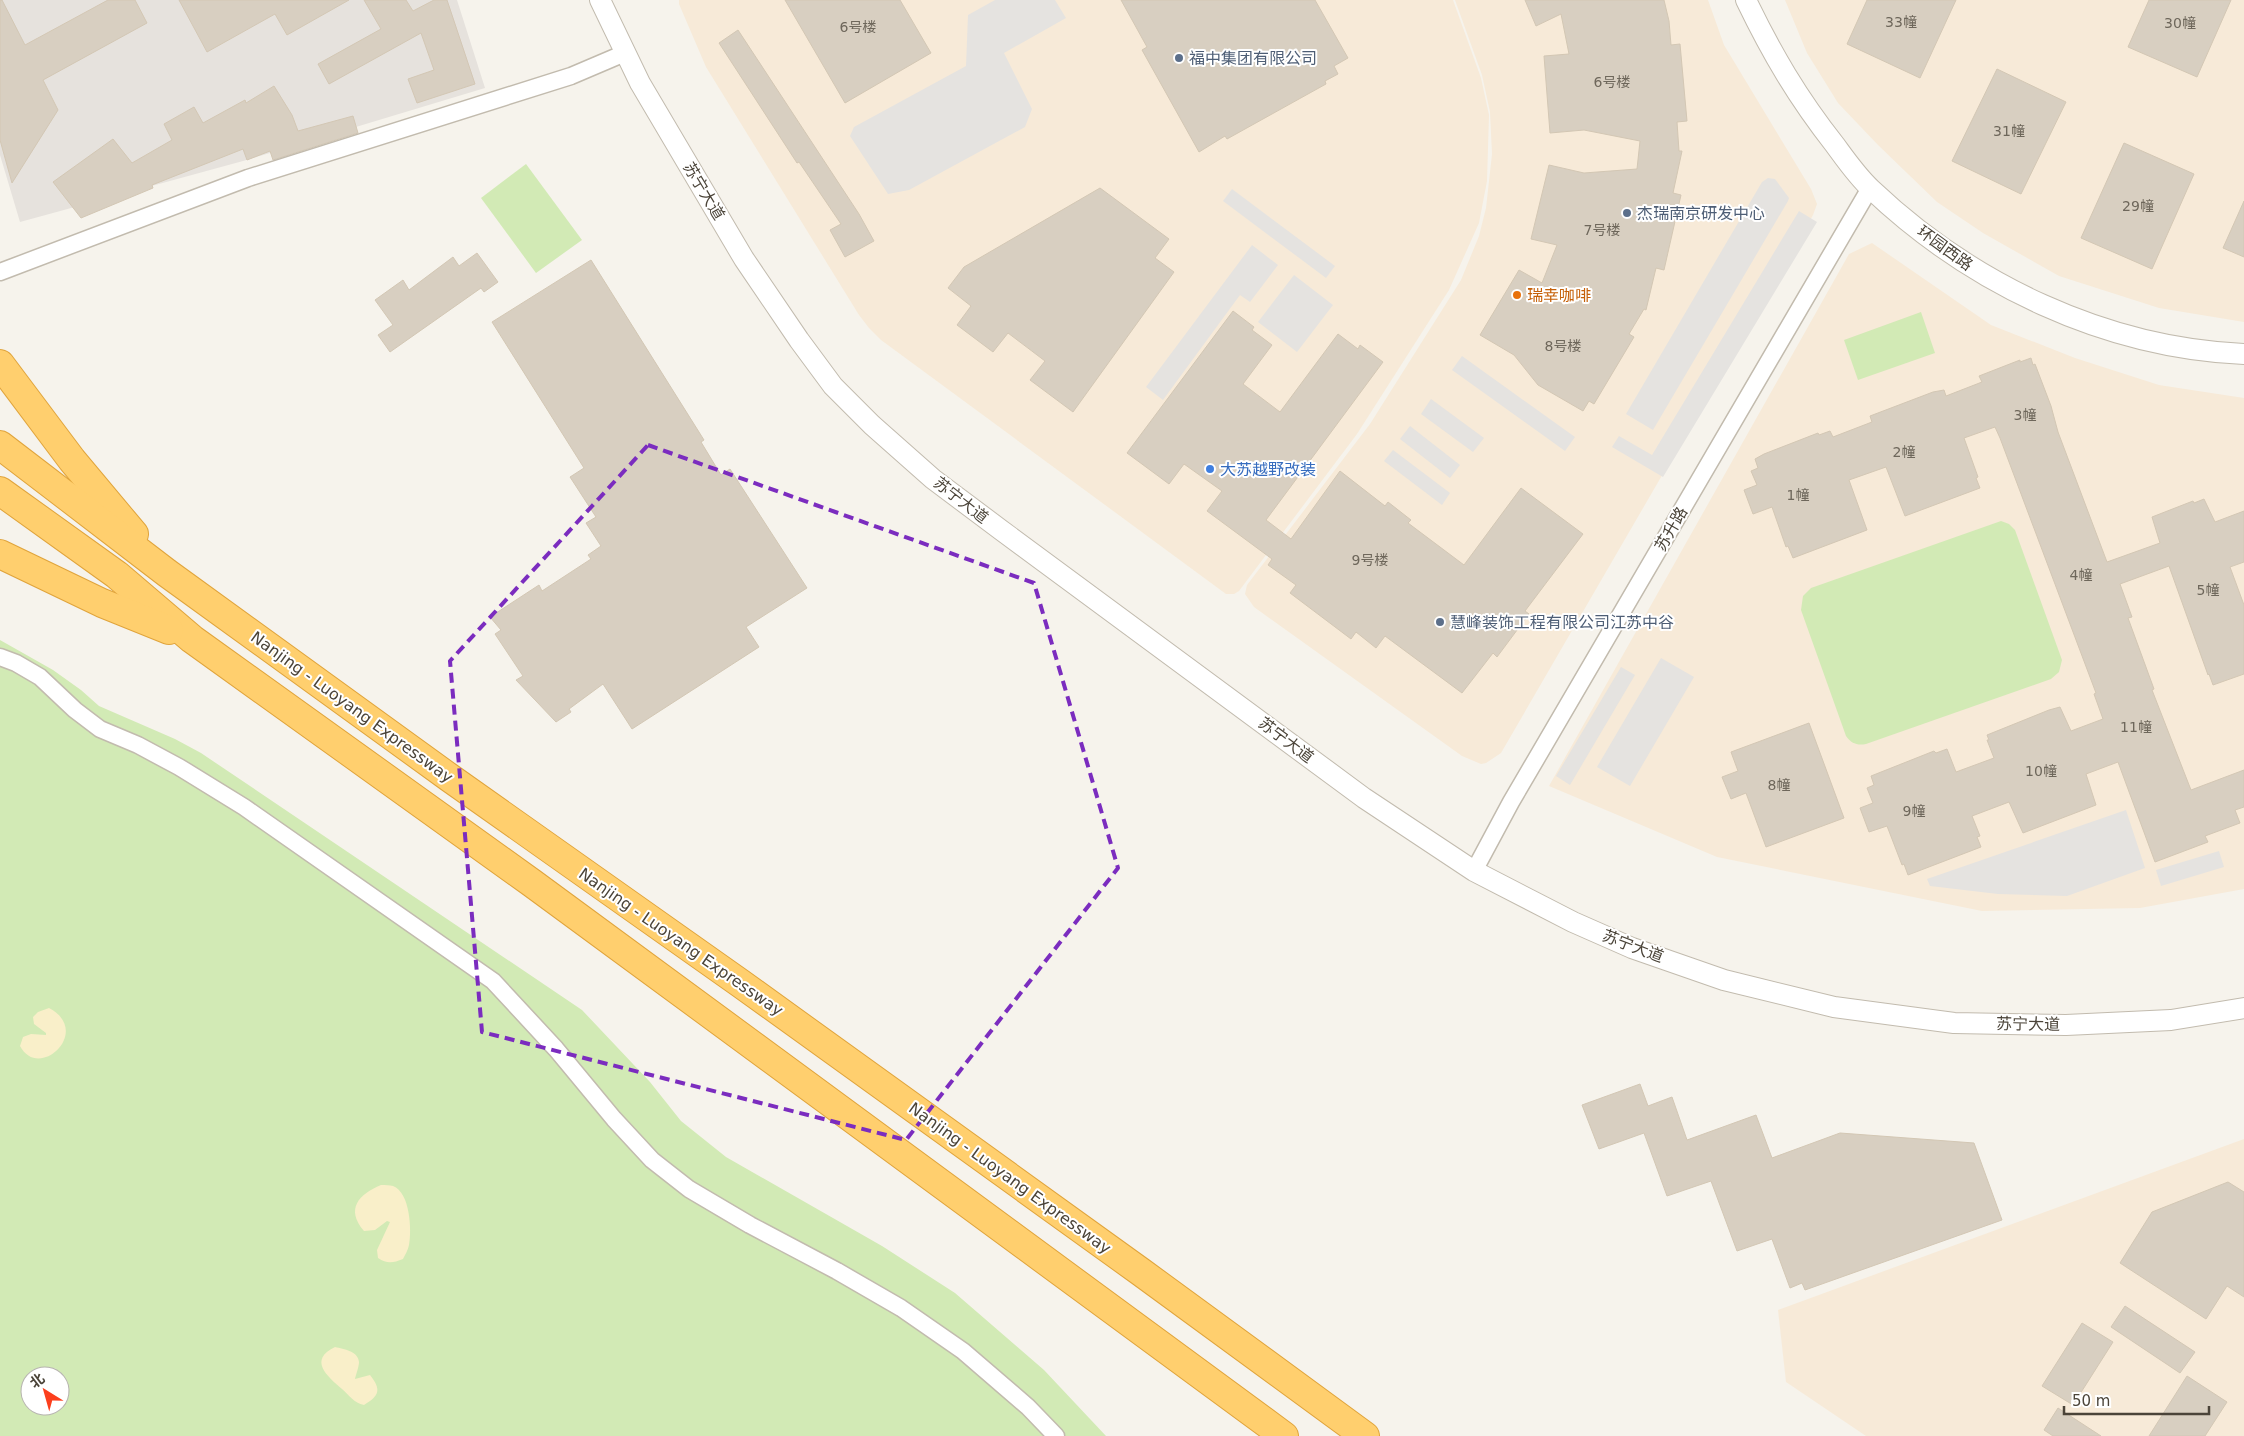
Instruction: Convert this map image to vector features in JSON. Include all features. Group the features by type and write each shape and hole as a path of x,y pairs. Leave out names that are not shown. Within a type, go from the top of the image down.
{"highway":[{"path":"0,364 72,460 167,573"},
{"name":"Nanjing - Luoyang Expressway","path":"0,445 167,573 458,784 740,983 1365,1436"},
{"path":"0,491 117,575 192,639 532,883 1284,1436"},
{"path":"0,554 102,603 192,639"}],"street":[{"name":"苏宁大道","path":"600,0 640,83 691,171 769,296 833,386 872,425 933,478 1001,530 1364,798 1474,871 1573,922 1632,948 1724,980 1834,1007 1954,1023 2066,1025 2171,1020 2244,1008"},
{"name":"环园西路","path":"1746,0 1768,45 1804,105 1870,188 1931,240 1973,269 2082,322 2153,343 2244,354"},
{"path":"0,272 248,178 571,76 625,53"},
{"name":"苏升路","path":"1474,871 1516,794 1870,188"},
{"path":"0,657 40,678 75,710 100,729 138,745 179,767 244,807 493,981 556,1049 614,1119 652,1160 689,1189 750,1225 837,1271 901,1308 963,1351 1028,1407 1056,1436"}],"highlighted area":[{"path":"648,445 1034,583 1118,868 906,1140 482,1032 450,661"}],"shaded area":[{"path":"0,0 457,0 485,88 243,161 20,222 0,155"},
{"path":"679,0 1453,0 1481,78 1489,115 1487,181 1479,223 1449,290 1357,434 1239,591 1234,594 1226,594 881,340 869,328 859,315 706,67"},
{"path":"995,0 1055,0 1066,18 1004,53 1032,109 1025,127 909,190 888,194 850,136 854,127 966,66 968,15"},
{"path":"1455,0 1708,0 1724,45 1811,189 1817,204 1813,215 1501,753 1486,763 1481,764 1462,756 1254,607 1245,594 1247,585 1370,424 1461,280 1479,236 1486,208 1492,154 1490,112 1482,75"},
{"path":"1785,0 2244,0 2244,322 2159,308 2059,276 1983,233 1937,202 1838,103 1807,53"},
{"path":"1768,178 1775,179 1789,198 1788,201 1653,430 1626,414 1762,182"},
{"path":"1232,189 1335,266 1326,278 1223,201"},
{"path":"1799,211 1817,222 1663,477 1612,447 1619,436 1652,455"},
{"path":"1872,243 1991,325 2075,358 2159,385 2244,398 2244,889 2140,908 1982,911 1717,857 1549,786 1849,254"},
{"path":"1252,245 1278,265 1250,302 1240,295 1163,400 1146,387"},
{"path":"1294,275 1333,305 1297,352 1258,322"},
{"path":"1462,356 1575,437 1565,451 1452,370"},
{"path":"1431,399 1484,438 1473,452 1421,414"},
{"path":"1410,426 1460,465 1450,478 1400,439"},
{"path":"1393,450 1450,493 1442,505 1384,461"},
{"path":"1661,658 1694,677 1630,786 1597,767"},
{"path":"1621,667 1635,675 1570,785 1556,776"},
{"path":"2126,810 2145,868 2067,896 1998,894 1930,886 1927,879"},
{"path":"2219,851 2224,867 2161,886 2156,870"},
{"path":"2244,1139 2244,1436 1866,1436 1786,1382 1778,1310"}],"green space":[{"path":"526,164 582,240 536,273 481,198"},
{"path":"1921,312 1935,353 1858,380 1844,340"},
{"path":"2001,521 2009,524 2015,530 2062,660 2059,672 2051,679 1866,744 1860,745 1852,742 1846,736 1801,610 1803,596 1811,588"},
{"path":"0,640 53,670 81,690 99,706 175,739 201,753 582,1010 650,1082 681,1121 726,1157 882,1246 955,1293 1044,1370 1106,1436 0,1436"}],"sand":[{"path":"49,1008 61,1018 66,1029 64,1040 58,1049 49,1056 39,1058 29,1056 20,1046 23,1037 31,1034 46,1035 34,1024 33,1017 38,1012"},
{"path":"381,1185 392,1186 399,1190 406,1203 410,1221 409,1247 403,1259 393,1262 387,1262 378,1258 377,1250 390,1222 387,1221 375,1230 364,1231 358,1223 356,1216 355,1209 361,1198"},
{"path":"335,1347 350,1351 358,1358 359,1364 355,1379 370,1375 374,1380 377,1389 376,1396 364,1405 352,1399 331,1379 323,1368 321,1363 323,1357"}],"building":[{"path":"0,0 2,0 25,45 108,0 135,0 147,23 43,80 58,110 12,183 0,140"},
{"path":"179,0 349,0 287,35 275,14 207,52"},
{"path":"364,0 406,0 413,11 434,0 447,0 475,84 417,103 408,79 434,70 421,33 329,84 318,64 381,29"},
{"path":"785,0 900,0 931,53 845,103"},
{"path":"1121,0 1315,0 1348,58 1334,66 1338,74 1325,81 1326,84 1227,139 1225,136 1199,152 1142,50 1147,47"},
{"path":"1525,0 1664,0 1669,21 1671,45 1680,44 1687,121 1677,122 1679,151 1682,151 1673,193 1681,195 1664,270 1656,268 1646,310 1644,309 1629,334 1634,337 1594,404 1589,401 1583,411 1538,385 1514,355 1480,335 1519,270 1542,283 1557,245 1531,239 1549,165 1584,173 1637,169 1640,141 1584,130 1550,133 1544,56 1569,54 1561,14 1536,26"},
{"path":"1867,0 1956,0 1920,78 1847,44"},
{"path":"2149,0 2231,0 2197,77 2128,47"},
{"path":"738,30 859,214 874,241 845,257 830,230 841,224 799,162 797,163 719,43"},
{"path":"1997,69 2066,102 2021,194 1952,161"},
{"path":"274,86 292,115 298,131 353,116 358,133 273,160 270,151 247,160 243,149 152,185 153,188 81,218 53,182 113,139 132,163 172,140 164,124 194,107 203,123 245,100 246,103"},
{"path":"2124,143 2194,174 2152,269 2081,238"},
{"path":"1100,188 1169,239 1155,258 1174,272 1073,412 1030,380 1045,361 1008,333 993,352 957,325 971,306 948,288 964,267"},
{"path":"2244,201 2244,257 2223,248"},
{"path":"477,253 498,282 484,292 481,288 390,352 378,335 393,325 375,300 403,280 409,290 453,257 459,266"},
{"path":"591,260 704,440 701,442 721,475 730,469 807,588 746,627 759,647 632,729 603,684 569,709 571,712 556,722 516,680 523,676 495,634 501,630 490,617 539,585 542,591 591,559 588,555 601,546 586,523 596,517 570,477 584,468 492,322"},
{"path":"1233,311 1254,327 1252,330 1272,345 1243,384 1280,412 1338,334 1358,349 1360,345 1383,362 1266,520 1291,539 1340,471 1385,506 1388,502 1411,520 1408,523 1464,565 1521,488 1583,534 1525,611 1529,614 1497,657 1493,653 1462,693 1385,636 1376,648 1356,632 1351,639 1290,593 1296,585 1268,565 1272,559 1207,511 1222,491 1184,464 1169,484 1127,453"},
{"path":"2031,358 2051,406 2058,432 2107,562 2160,543 2152,517 2193,501 2194,503 2204,499 2215,522 2244,511 2244,562 2230,567 2244,605 2244,674 2213,685 2169,566 2120,584 2132,617 2128,618 2154,689 2152,690 2191,790 2244,770 2244,807 2235,810 2240,823 2205,836 2208,842 2155,862 2118,762 2086,774 2096,805 2023,833 2009,802 1972,816 1980,836 1977,837 1981,847 1908,875 1904,864 1902,865 1887,826 1869,832 1860,808 1873,803 1867,788 1874,785 1871,776 1934,751 1936,753 1947,749 1956,772 1994,758 1987,735 2060,707 2071,731 2103,719 2094,694 2096,693 2000,438 1995,427 1964,438 1980,488 1905,516 1886,467 1849,480 1867,530 1793,558 1788,546 1786,547 1772,507 1753,514 1744,490 1757,485 1751,471 1758,468 1755,459 1764,454 1818,433 1819,435 1830,431 1833,437 1872,422 1870,416 1933,392 1944,390 1946,396 1982,382 1979,376 2020,360 2020,362"},
{"path":"1809,723 1844,818 1766,847 1746,793 1731,799 1722,777 1738,771 1731,752"},
{"path":"1640,1084 1648,1106 1672,1097 1687,1140 1756,1115 1772,1158 1840,1133 1974,1143 2002,1220 1805,1290 1802,1283 1790,1288 1772,1239 1737,1251 1711,1181 1667,1196 1644,1133 1599,1149 1582,1105"},
{"path":"2228,1182 2244,1192 2244,1297 2227,1286 2206,1319 2120,1263 2152,1212"},
{"path":"2125,1306 2195,1352 2180,1373 2111,1327"},
{"path":"2082,1323 2113,1342 2073,1405 2042,1386"},
{"path":"2187,1376 2227,1402 2205,1436 2149,1436"},
{"path":"2058,1408 2101,1436 2053,1436 2044,1430"}],"place":[{"name":"福中集团有限公司","path":"1179,58"},
{"name":"杰瑞南京研发中心","path":"1627,213"},
{"name":"瑞幸咖啡","path":"1517,295"},
{"name":"大苏越野改装","path":"1210,469"},
{"name":"慧峰装饰工程有限公司江苏中谷","path":"1440,622"}]}
